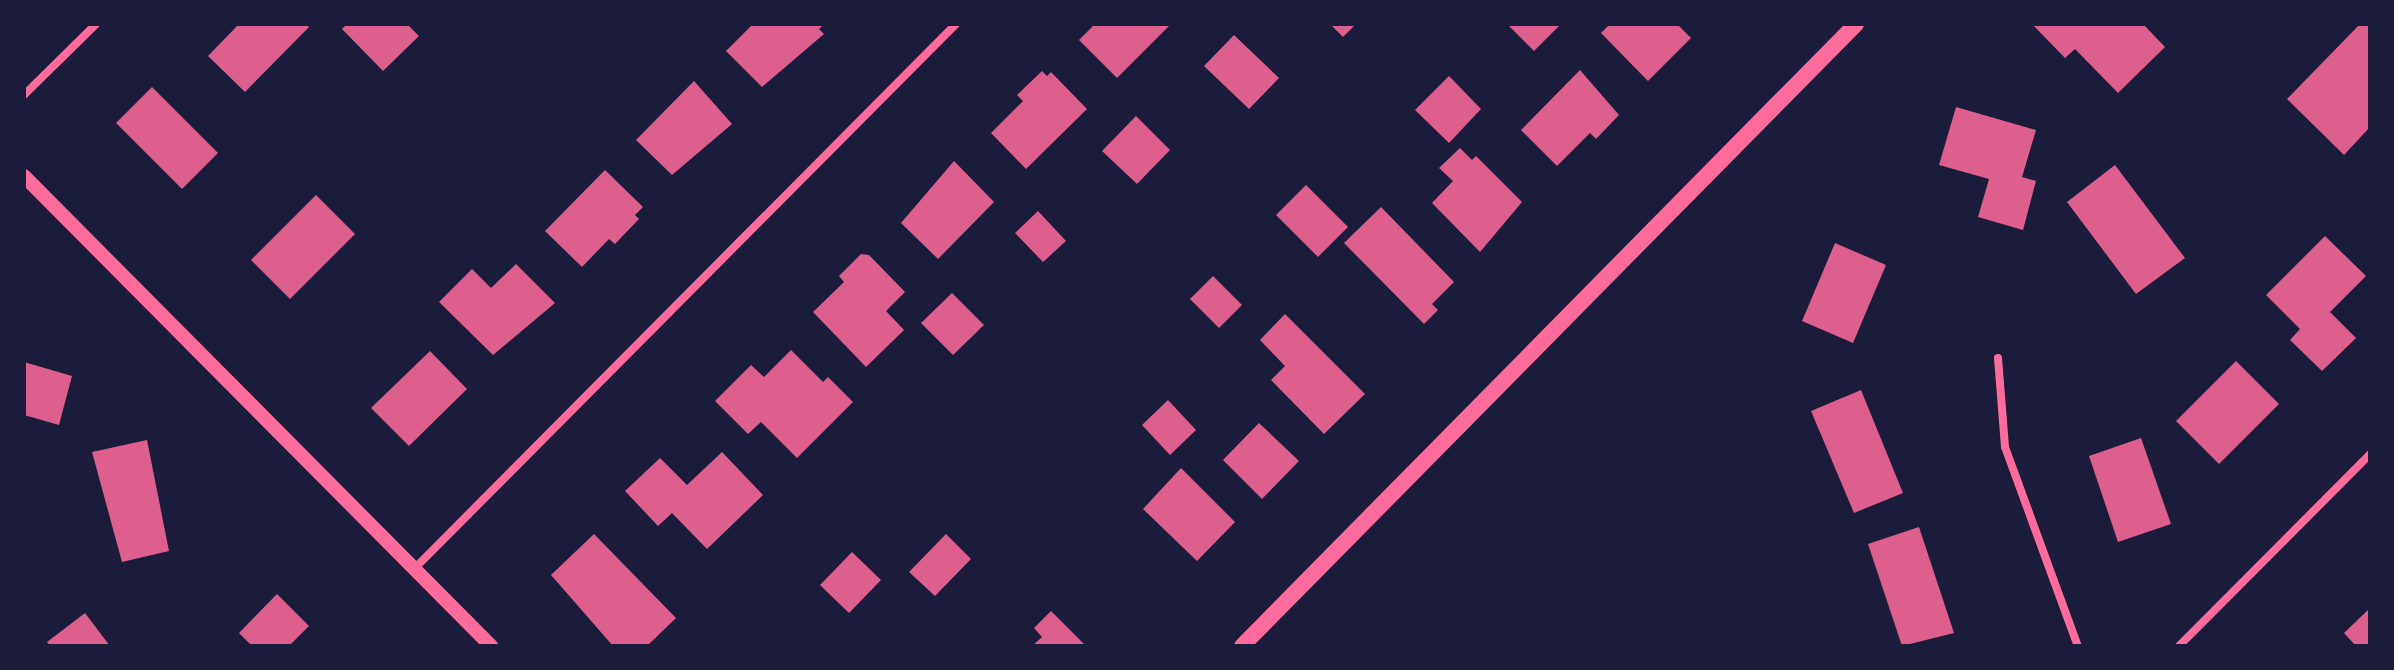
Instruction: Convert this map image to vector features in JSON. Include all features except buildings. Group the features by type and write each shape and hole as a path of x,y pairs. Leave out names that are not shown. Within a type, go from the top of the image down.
{"main road":[{"path":"1242,646 1856,24"}],"street":[{"path":"24,95 96,24"},
{"path":"415,568 956,24"},
{"path":"24,176 491,646"},
{"path":"1998,358 2005,447 2078,646"},
{"path":"2179,646 2370,454"}]}
